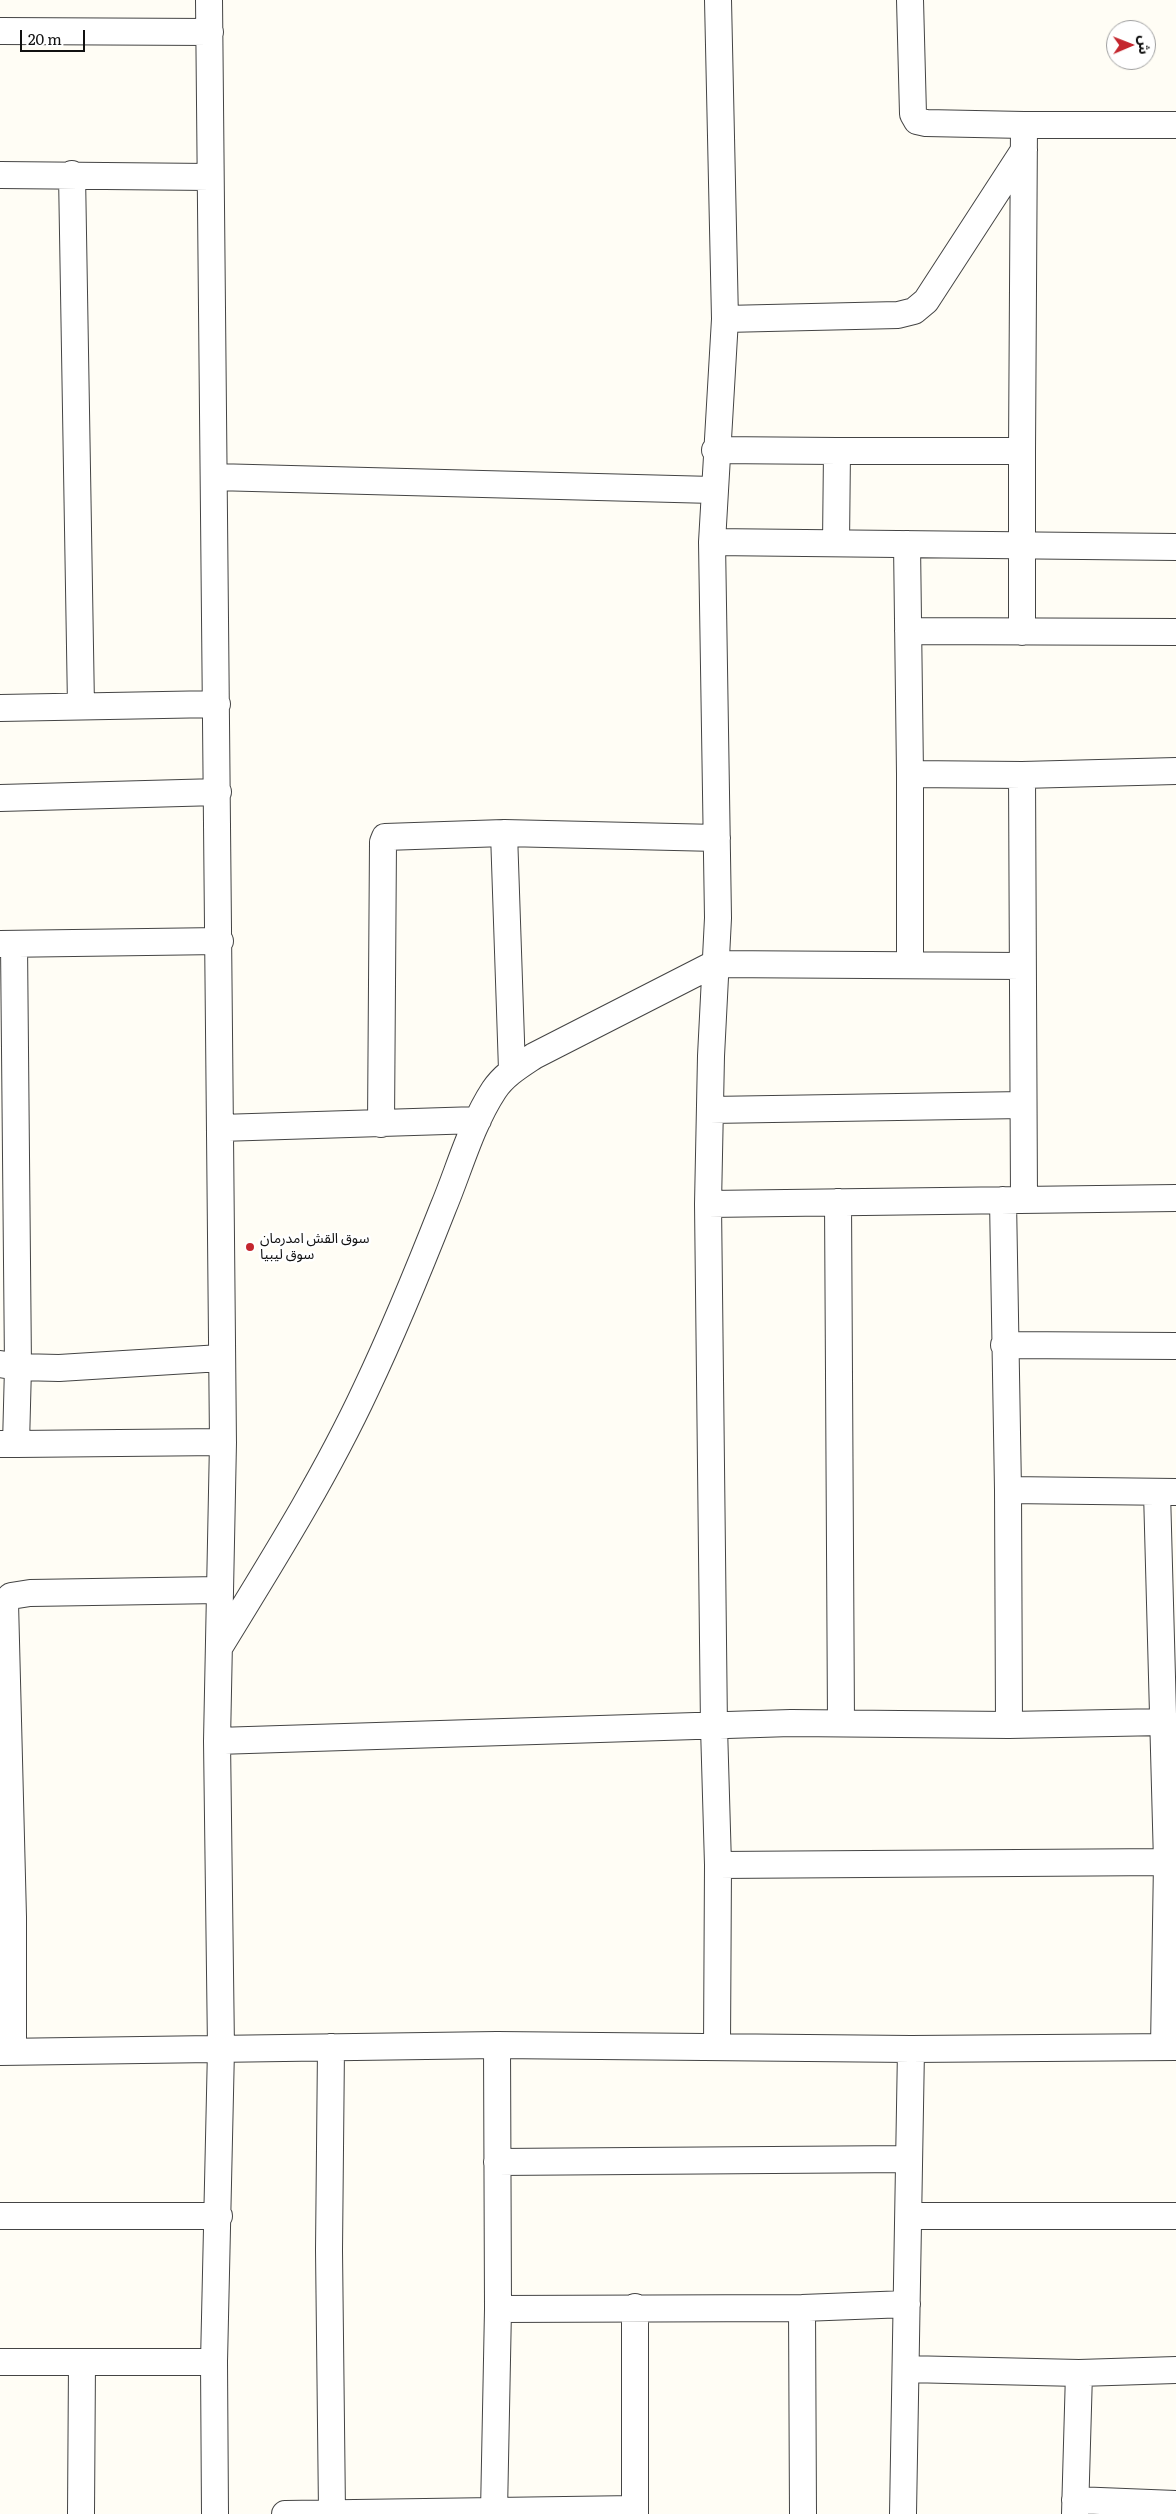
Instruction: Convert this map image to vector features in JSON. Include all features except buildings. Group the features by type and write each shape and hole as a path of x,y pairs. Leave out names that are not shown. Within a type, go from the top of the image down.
{"street":[{"path":"209,0 220,941 223,1442 217,1741 221,2049 219,2216 214,2362 214,2514"},
{"path":"716,2046 718,1865 714,1728 708,1204 714,964 718,918 712,542 713,490 725,319 718,0"},
{"path":"910,0 913,114 917,121 1024,138 1176,125"},
{"path":"0,31 210,32"},
{"path":"725,319 898,315 914,311 926,301 1024,138"},
{"path":"1022,632 1024,138"},
{"path":"0,175 72,174 210,177"},
{"path":"72,174 81,706"},
{"path":"716,450 1022,451"},
{"path":"836,543 837,451"},
{"path":"214,477 713,490"},
{"path":"712,542 1176,547"},
{"path":"907,544 910,965"},
{"path":"908,631 1176,632"},
{"path":"0,708 217,704"},
{"path":"910,774 1022,775 1176,771"},
{"path":"1009,1725 1008,1490 1004,1346 1013,1200 1023,1105 1022,775"},
{"path":"0,798 218,792"},
{"path":"381,1124 383,842 385,837 504,833 716,838"},
{"path":"504,833 512,1070"},
{"path":"220,941 7,944 8,1444 223,1442"},
{"path":"218,1649 298,1520 366,1389 416,1275 478,1120 494,1090 512,1070 534,1056 714,964 1022,966"},
{"path":"710,1110 1023,1105"},
{"path":"220,1128 478,1120"},
{"path":"708,1204 1176,1198"},
{"path":"838,1202 841,1723"},
{"path":"1004,1346 1176,1346"},
{"path":"9,1365 59,1368 222,1358"},
{"path":"220,1590 30,1592 17,1594 7,1598 5,1602 4,1779 7,2052 497,2046 716,2046 911,2049 1170,2047 1163,1722 1166,1492 1008,1490"},
{"path":"217,1741 841,1723 1009,1725 1163,1722"},
{"path":"718,1865 1167,1862"},
{"path":"494,2512 498,2309 497,2046"},
{"path":"332,2047 329,2250 332,2512"},
{"path":"903,2514 911,2049"},
{"path":"496,2162 909,2159"},
{"path":"0,2216 219,2216"},
{"path":"909,2216 1176,2216"},
{"path":"498,2309 635,2307 802,2308 907,2304"},
{"path":"285,2514 332,2512 635,2512 635,2307"},
{"path":"802,2308 803,2514"},
{"path":"0,2362 214,2362"},
{"path":"81,2514 82,2362"},
{"path":"906,2369 1079,2373 1176,2370"},
{"path":"1079,2373 1075,2507 1176,2504"}],"place":[{"name":"سوق القش امدرمان سوق ليبيا","path":"250,1247"}]}
